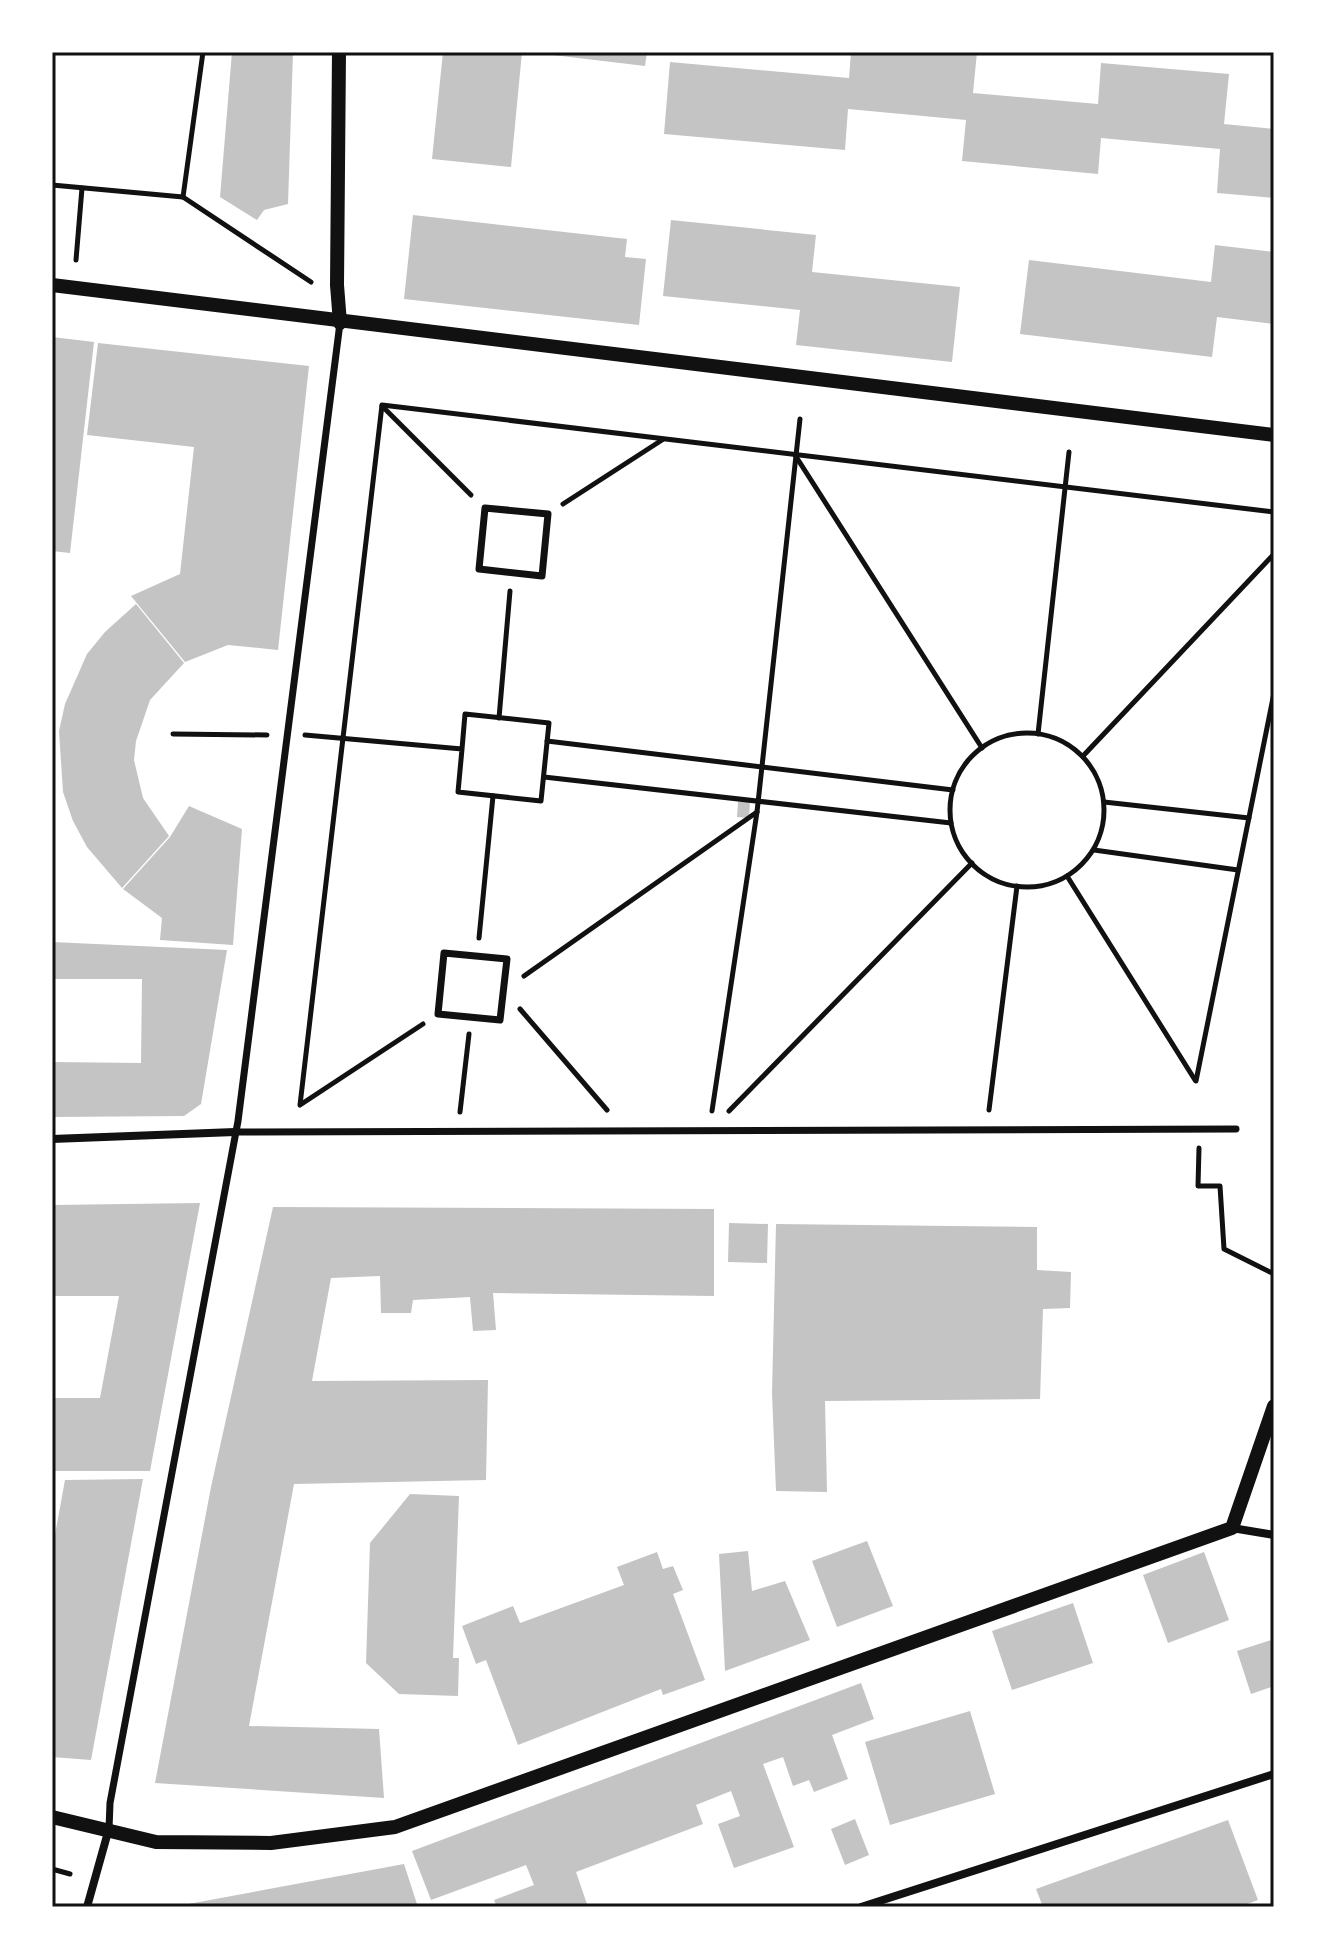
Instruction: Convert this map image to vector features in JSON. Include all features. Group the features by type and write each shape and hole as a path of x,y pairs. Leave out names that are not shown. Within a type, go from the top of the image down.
{"street":[{"path":"87,1907 108,1832 110,1803 235,1132 340,323 337,285 339,52"},
{"path":"52,285 340,323 1274,435"},
{"path":"485,508 548,514 542,576 479,569 485,508"},
{"path":"444,953 507,959 500,1020 438,1014 444,953"},
{"path":"52,1139 235,1132 1236,1129"},
{"path":"1232,1528 1274,1406"},
{"path":"52,1817 156,1842 271,1843 395,1827 1232,1528 1274,1535"},
{"path":"861,1907 1274,1774"}],"path":[{"path":"183,197 203,52"},
{"path":"52,185 183,197 311,282"},
{"path":"76,260 82,188"},
{"path":"382,405 1274,512"},
{"path":"382,405 485,508"},
{"path":"382,405 300,1105 438,1014"},
{"path":"709,1132 757,812 800,419"},
{"path":"548,514 663,439"},
{"path":"1038,734 1069,452"},
{"path":"795,455 982,748"},
{"path":"1083,756 1274,554"},
{"path":"499,718 512,572"},
{"path":"1067,876 1196,1081 1274,693"},
{"path":"465,714 549,723 541,801 458,792 462,749 465,714"},
{"path":"173,734 286,735"},
{"path":"1038,734 1062,741 1083,756 1100,782 1104,802 1103,827 1094,850 1067,876 1048,885 1017,886 997,881 972,863 959,845 951,823 953,790 961,771 982,748 1003,737 1038,734"},
{"path":"322,735 462,749"},
{"path":"547,741 953,790"},
{"path":"544,777 951,823"},
{"path":"477,956 493,796"},
{"path":"1104,802 1249,818"},
{"path":"626,1132 504,990 757,812"},
{"path":"1094,850 1238,870"},
{"path":"709,1132 972,863"},
{"path":"986,1131 1017,886"},
{"path":"458,1132 470,1018"},
{"path":"1200,1129 1198,1186 1220,1186 1224,1249 1274,1274"},
{"path":"52,1869 70,1874"}],"building":[{"path":"232,52 293,52 288,204 264,210 257,220 220,197"},
{"path":"443,52 522,52 511,167 432,159"},
{"path":"528,52 647,52 645,66"},
{"path":"851,52 977,52 973,93 1098,104 1101,63 1229,74 1224,124 1274,129 1274,198 1217,193 1220,149 1101,138 1098,174 962,161 966,120 848,109 845,150 664,134 670,62 849,78"},
{"path":"413,215 627,239 625,257 646,259 639,325 404,299"},
{"path":"671,220 816,235 812,272 960,287 952,362 796,345 800,310 663,296"},
{"path":"1215,245 1274,252 1274,324 1217,317 1212,357 1020,334 1029,260 1211,282"},
{"path":"52,337 94,342 70,553 52,551"},
{"path":"98,343 309,366 278,650 228,645 185,662 131,596 180,574 194,447 87,435"},
{"path":"136,604 184,663 150,700 136,741 134,760 143,798 169,836 122,888 87,847 73,821 63,792 59,731 65,704 87,654 105,632"},
{"path":"738,802 750,802 749,818 737,817"},
{"path":"189,806 242,829 233,945 160,940 162,918 123,889 170,837"},
{"path":"52,942 227,950 201,1104 184,1116 52,1117 52,1062 141,1063 142,979 52,979"},
{"path":"200,1203 150,1471 52,1471 52,1398 100,1398 119,1296 52,1296 52,1205"},
{"path":"273,1207 714,1209 714,1296 493,1293 496,1330 473,1331 470,1297 413,1300 411,1313 381,1313 380,1276 331,1278 312,1381 488,1380 486,1480 294,1484 249,1726 379,1729 384,1798 155,1783 211,1487"},
{"path":"729,1223 768,1224 767,1263 728,1262"},
{"path":"776,1224 1037,1227 1037,1270 1071,1272 1070,1308 1043,1309 1040,1399 825,1401 827,1492 776,1491 772,1393"},
{"path":"143,1479 91,1760 52,1757 52,1551 65,1480"},
{"path":"410,1494 459,1496 453,1658 459,1658 458,1696 399,1694 366,1663 370,1543"},
{"path":"867,1541 893,1606 837,1627 812,1561"},
{"path":"748,1551 752,1591 785,1581 810,1640 725,1671 719,1554"},
{"path":"657,1552 663,1569 673,1566 683,1590 673,1594 705,1680 663,1695 661,1689 518,1745 486,1660 476,1664 462,1626 513,1606 520,1623 624,1585 617,1567"},
{"path":"1204,1552 1229,1620 1168,1643 1143,1575"},
{"path":"1073,1603 1093,1663 1012,1690 992,1631"},
{"path":"1274,1639 1274,1686 1251,1694 1237,1651"},
{"path":"861,1683 874,1719 832,1735 848,1779 814,1792 809,1780 793,1786 783,1757 763,1764 794,1847 734,1868 718,1824 740,1816 731,1791 696,1805 703,1824 576,1872 588,1907 497,1907 494,1900 534,1885 526,1865 431,1900 412,1851"},
{"path":"970,1711 995,1794 890,1825 865,1742"},
{"path":"855,1819 869,1855 845,1865 831,1829"},
{"path":"1228,1820 1258,1900 1239,1907 1043,1907 1036,1889"},
{"path":"404,1864 418,1907 183,1907 183,1905"}]}
